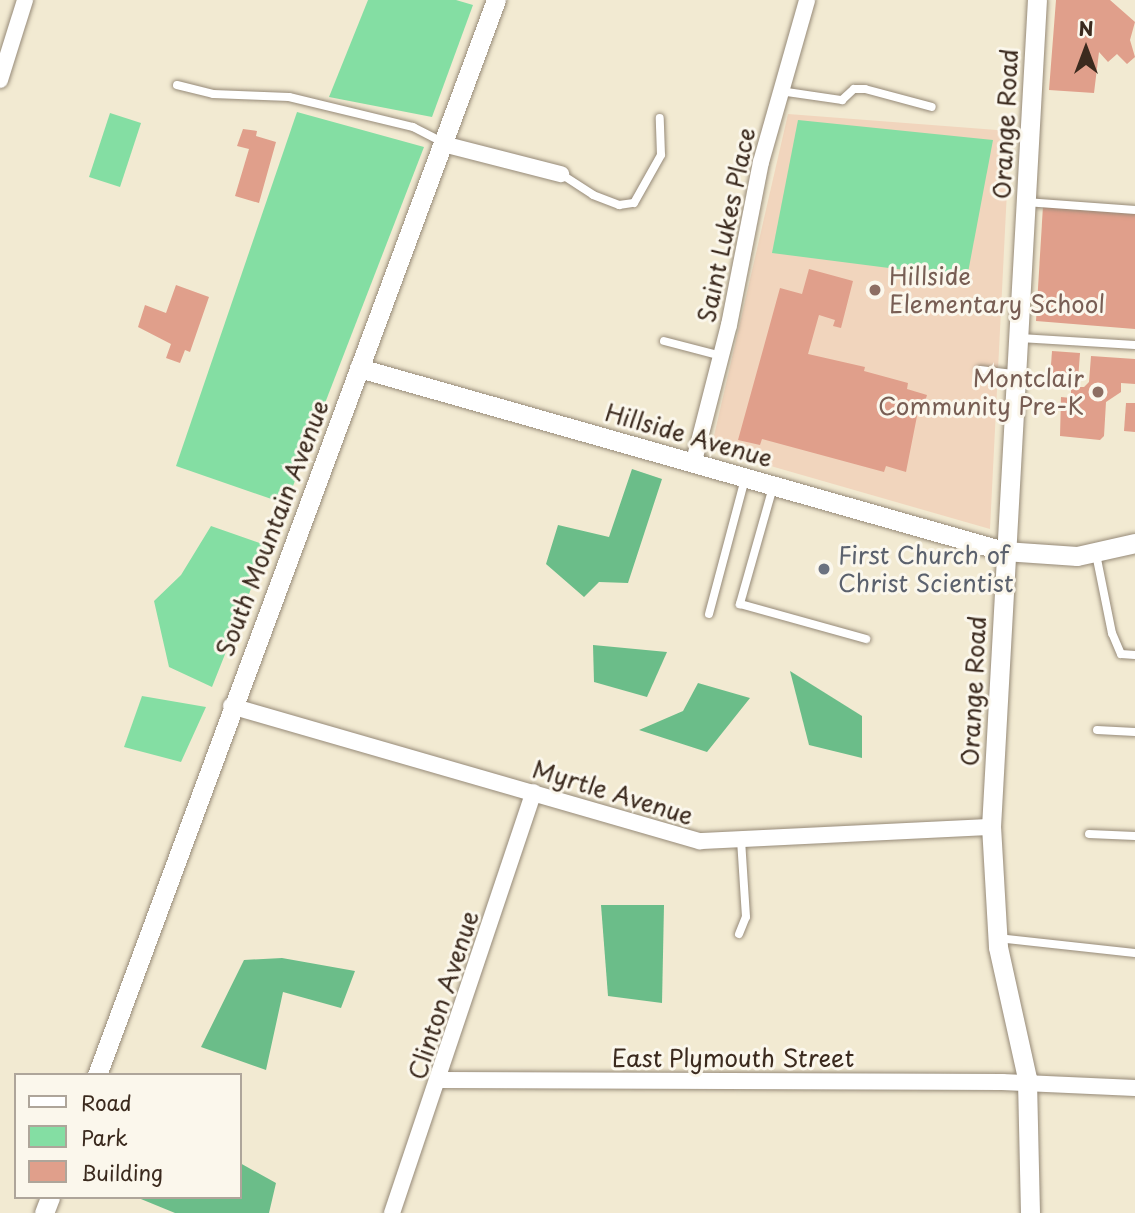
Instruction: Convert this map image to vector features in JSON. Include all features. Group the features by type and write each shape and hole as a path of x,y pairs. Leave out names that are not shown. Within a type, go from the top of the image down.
{"street":[{"path":"0,80 25,0"},
{"name":"Saint Lukes Place","path":"694,461 780,91 807,0"},
{"name":"Orange Road","path":"1030,1213 1027,1083 997,938 991,827 1004,551 1037,0"},
{"name":"South Mountain Avenue","path":"98,1073 231,706 443,144 491,1"},
{"path":"443,144 561,174"},
{"name":"Hillside Avenue","path":"359,368 1004,551 1096,554 1135,543"},
{"name":"Myrtle Avenue","path":"231,706 700,841 991,827"},
{"name":"Clinton Avenue","path":"392,1213 534,792"},
{"name":"East Plymouth Street","path":"439,1080 1027,1083 1135,1088"}],"lane":[{"path":"177,85 213,94 289,97 413,127 443,144"},
{"path":"780,91 842,100 854,89 865,89 932,107"},
{"path":"561,174 593,195 619,205 634,203 661,155 660,118"},
{"path":"1025,202 1135,210"},
{"path":"1017,338 1135,345"},
{"path":"664,341 720,356"},
{"path":"980,370 1014,374"},
{"path":"709,614 746,477"},
{"path":"774,485 740,604 866,639"},
{"path":"1096,554 1112,634 1121,654 1135,655"},
{"path":"1097,730 1135,732"},
{"path":"1089,834 1135,836"},
{"path":"739,934 746,917 741,839"},
{"path":"997,938 1135,953"}],"shaded area":[{"name":"Hillside Elementary School","path":"788,114 1010,131 990,529 711,449"}],"green space":[{"path":"368,0 456,0 473,5 432,117 329,97"},
{"path":"297,112 424,147 286,504 176,466"},
{"path":"110,113 141,123 120,187 89,177"},
{"path":"798,120 993,140 967,278 772,253"},
{"path":"632,469 662,479 628,583 599,582 584,597 546,564 558,525 609,537"},
{"path":"211,526 268,546 212,687 169,667 154,601 181,575"},
{"path":"593,645 667,652 647,697 594,682"},
{"path":"790,671 862,716 862,758 809,745"},
{"path":"698,683 750,698 707,752 639,730 683,711"},
{"path":"142,696 206,707 181,762 124,747"},
{"path":"601,905 664,905 662,1003 608,996"},
{"path":"282,958 355,971 341,1008 283,992 266,1070 201,1047 244,960"},
{"path":"242,1164 276,1183 269,1213 175,1213 141,1199 242,1199"}],"building":[{"path":"1056,0 1110,0 1135,22 1130,40 1135,57 1127,64 1117,54 1108,62 1099,52 1094,93 1049,90"},
{"path":"243,129 257,131 256,136 276,142 259,203 235,196 249,149 237,146"},
{"path":"1043,206 1135,212 1135,329 1036,321"},
{"path":"809,269 853,281 841,328 833,326 835,320 819,315 808,354 865,367 864,371 908,383 907,389 927,395 922,412 918,411 906,472 886,466 884,472 762,439 760,445 738,440 780,288 802,294"},
{"path":"176,285 209,297 190,352 185,350 180,363 166,358 171,344 138,327 145,305 166,313"},
{"path":"1052,351 1080,353 1078,380 1050,379"},
{"path":"1091,356 1135,359 1135,384 1121,383 1121,392 1106,402 1104,436 1100,440 1060,436 1061,397 1071,398 1071,387 1084,387 1089,382"},
{"path":"1126,403 1135,403 1135,432 1124,431"}],"place":[{"name":"Hillside Elementary School","path":"875,290"},
{"name":"Montclair Community Pre-K","path":"1098,392"},
{"name":"First Church of Christ Scientist","path":"824,569"}]}
